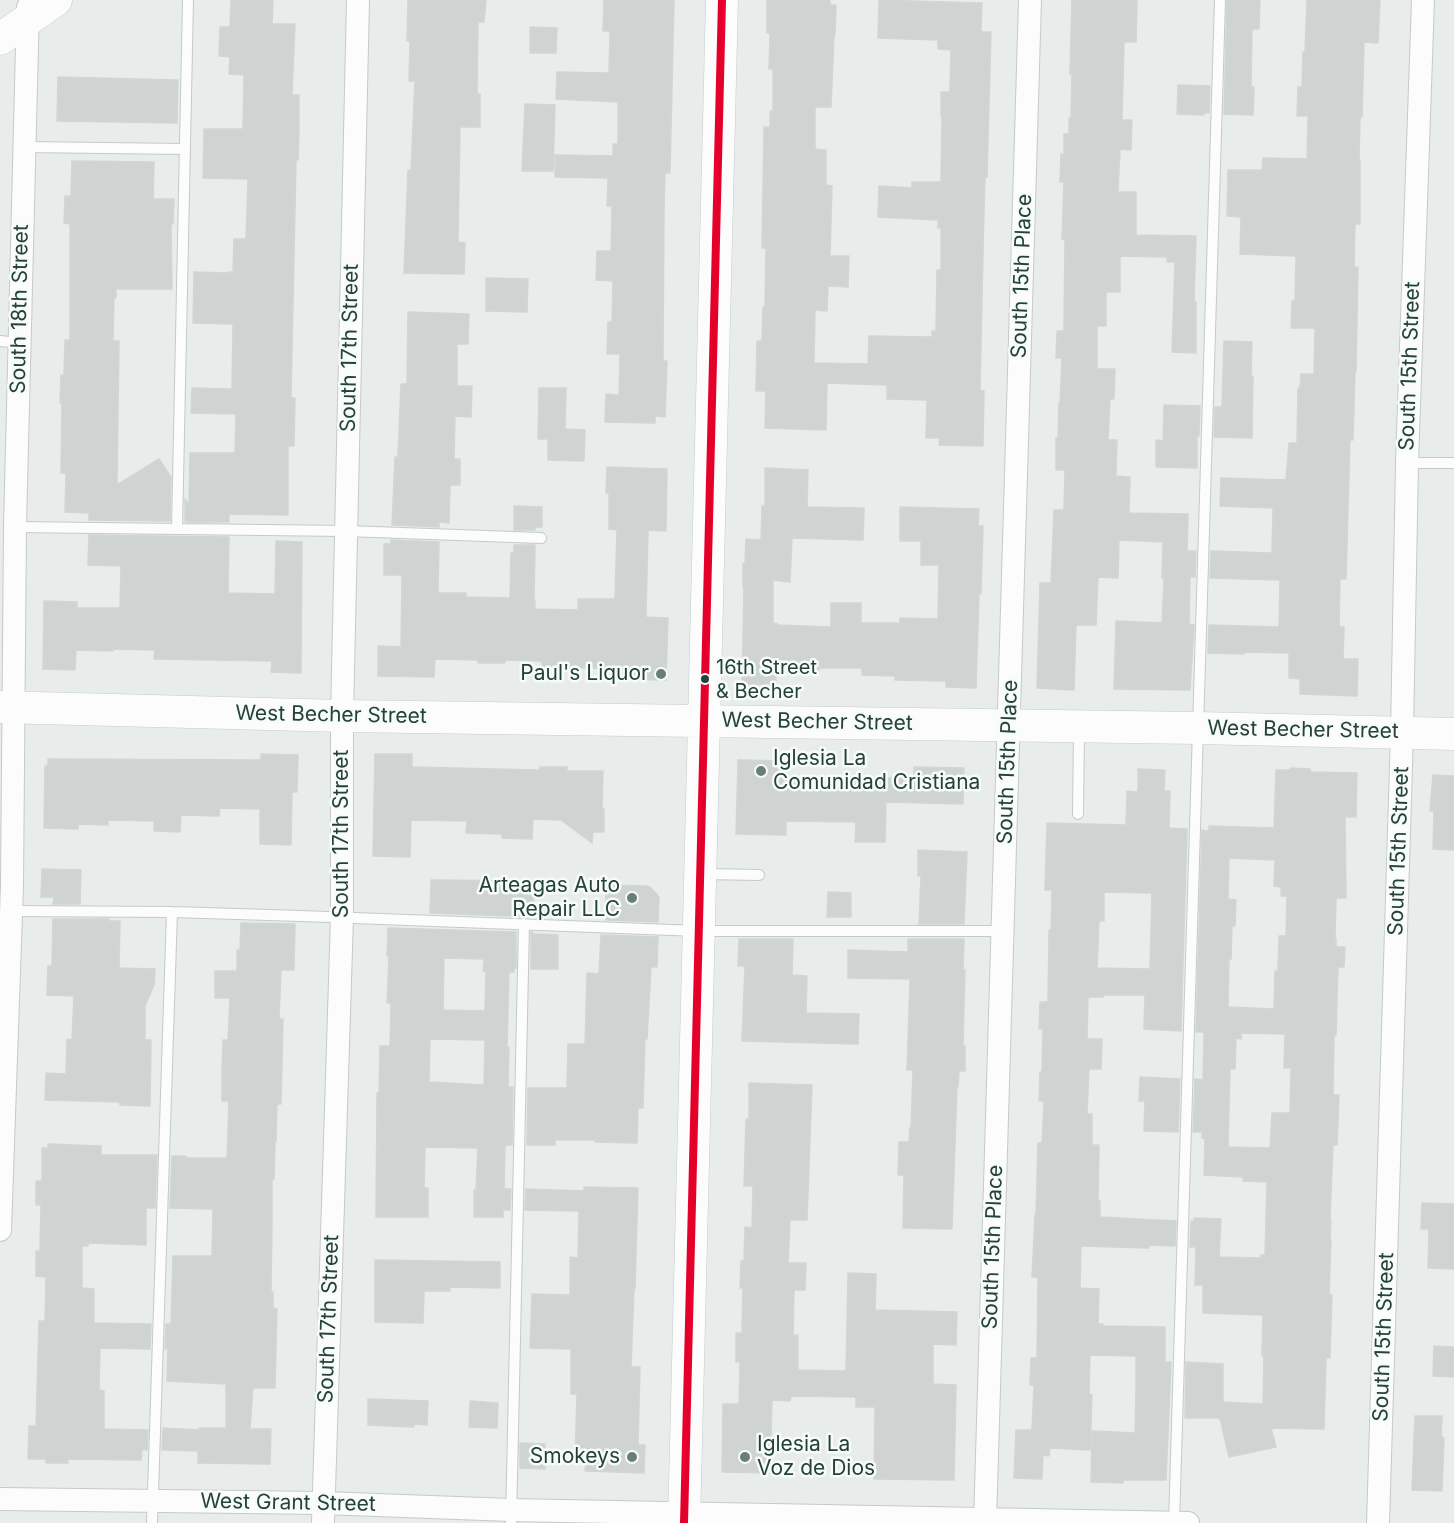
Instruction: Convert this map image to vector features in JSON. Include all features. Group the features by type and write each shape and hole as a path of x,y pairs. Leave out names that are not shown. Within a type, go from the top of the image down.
{"main road":[{"path":"0,39 28,10 56,0"},
{"path":"684,1518 722,0"},
{"name":"West Becher Street","path":"7,707 342,716 1079,726 1454,734"}],"street":[{"name":"South 17th Street","path":"323,1513 342,918 342,716 358,0"},
{"name":"South 15th Place","path":"985,1521 1030,0"},
{"name":"South 15th Street","path":"1378,1523 1402,733 1407,463 1423,0"},
{"name":"South 18th Street","path":"0,1230 11,910 6,885 7,707 15,527 10,342 24,147 28,10"},
{"name":"West Grant Street","path":"0,1499 153,1512 1188,1523"}],"lane":[{"path":"177,529 188,0"},
{"path":"1174,1523 1220,0"},
{"path":"24,147 184,149"},
{"path":"1407,463 1454,463"},
{"path":"15,527 346,531 541,538"},
{"path":"1077,814 1079,726"},
{"path":"701,874 759,875"},
{"path":"11,910 172,912 699,930 1003,930"},
{"path":"153,1512 172,912"},
{"path":"512,1516 524,924"}],"building":[{"path":"231,0 273,0 272,24 295,24 292,95 299,95 299,130 298,160 296,160 291,398 295,398 294,446 288,446 288,515 229,514 229,522 185,522 185,499 189,505 190,453 235,453 236,414 191,413 192,388 232,389 233,324 193,323 194,272 233,272 234,239 246,239 248,179 203,178 204,129 243,129 244,75 229,74 230,57 219,56 220,27 230,27"},
{"path":"408,0 486,0 484,22 478,22 477,94 480,94 480,127 460,127 458,242 465,243 464,274 404,273 408,170 411,170 415,81 409,81"},
{"path":"604,0 674,0 670,173 665,173 664,208 663,361 667,361 665,417 655,416 655,423 605,422 606,394 619,394 620,354 607,354 608,322 612,322 613,281 596,280 597,251 611,251 612,206 607,206 608,178 555,177 555,155 613,156 613,144 618,144 618,102 556,99 557,72 609,73 610,31 603,31"},
{"path":"767,0 830,0 830,5 836,5 831,107 815,107 815,149 826,150 826,185 832,186 830,256 849,256 848,287 828,286 827,311 815,310 814,363 868,364 869,336 932,337 932,331 936,331 937,270 941,270 941,228 938,228 938,220 878,217 879,186 912,188 912,182 941,182 941,92 950,92 951,50 938,49 938,40 878,38 879,0 982,3 981,32 991,32 980,390 984,391 983,446 939,445 940,438 926,438 927,400 887,399 887,385 827,383 826,430 765,428 766,391 756,391 757,341 762,341 763,307 765,307 766,248 762,248 764,127 770,127 770,111 773,111 773,69 769,69 770,33 767,33"},
{"path":"1072,0 1137,0 1136,42 1124,42 1122,120 1132,120 1131,150 1120,149 1118,192 1136,192 1136,235 1196,236 1194,302 1196,302 1196,353 1172,352 1175,262 1167,262 1167,257 1120,256 1120,292 1106,292 1106,326 1097,326 1097,369 1115,369 1114,399 1110,399 1108,440 1117,440 1116,476 1130,477 1129,513 1188,514 1187,551 1196,551 1195,577 1190,577 1189,624 1194,625 1190,690 1114,689 1116,621 1162,623 1164,578 1162,578 1163,542 1119,540 1118,578 1098,577 1096,625 1076,625 1074,690 1037,688 1040,583 1051,583 1054,510 1064,510 1065,470 1056,470 1062,358 1056,358 1057,331 1064,331 1065,239 1062,239 1064,182 1060,182 1064,134 1069,134 1069,118 1071,118"},
{"path":"1227,0 1260,0 1259,29 1252,29 1253,115 1224,114"},
{"path":"1307,0 1380,0 1378,43 1364,42 1359,160 1360,224 1355,224 1354,267 1358,267 1353,440 1350,440 1346,579 1340,579 1339,627 1344,627 1343,659 1358,659 1357,696 1300,694 1300,679 1289,678 1289,653 1208,653 1209,625 1279,627 1280,580 1210,578 1211,551 1272,553 1273,508 1220,506 1221,478 1286,480 1289,443 1297,443 1298,388 1300,388 1301,374 1314,374 1315,328 1291,328 1292,301 1295,301 1296,256 1240,254 1241,217 1227,216 1228,170 1262,170 1263,158 1307,159 1308,116 1297,116 1298,87 1302,87"},
{"path":"530,27 557,28 556,53 530,53"},
{"path":"58,77 178,80 177,123 57,121"},
{"path":"1178,85 1210,86 1209,113 1204,113 1204,115 1177,114"},
{"path":"525,104 555,105 553,171 522,171"},
{"path":"72,161 154,162 153,199 174,199 173,224 171,224 172,289 116,289 113,341 119,341 117,485 159,459 171,477 170,521 89,520 89,513 65,512 66,473 61,473 62,403 60,403 61,375 64,376 65,340 70,340 70,224 64,223 65,196 71,196"},
{"path":"486,278 528,279 527,312 486,311"},
{"path":"408,312 469,314 468,344 457,344 457,386 472,386 471,417 455,416 454,459 460,459 460,485 450,485 449,523 439,522 439,527 392,525 401,384 407,384"},
{"path":"1224,341 1252,342 1252,438 1214,437 1215,407 1222,407"},
{"path":"539,388 566,388 565,429 585,430 584,461 548,460 548,439 538,439"},
{"path":"1164,405 1200,406 1197,468 1156,467 1156,440 1163,441"},
{"path":"607,467 667,469 666,531 648,530 646,617 668,618 666,680 613,679 614,669 542,667 542,661 506,660 504,663 478,663 478,660 435,659 434,677 378,676 378,646 401,647 402,575 384,575 384,544 391,544 391,540 439,542 438,593 466,593 466,597 510,598 511,553 514,553 514,545 535,545 535,609 578,610 578,599 615,599 617,530 609,529 609,493 606,493"},
{"path":"765,468 808,470 807,507 864,508 863,540 792,538 790,582 773,580 773,623 778,625 831,627 831,603 861,603 861,623 900,623 900,618 938,619 939,565 921,565 921,541 900,541 900,507 979,509 978,526 983,526 976,688 946,687 946,681 895,680 895,676 862,675 862,668 776,669 776,685 742,684 743,564 745,563 746,539 761,540 762,506 765,506"},
{"path":"514,506 542,507 542,527 535,527 535,530 514,530"},
{"path":"89,535 229,537 228,593 275,594 276,541 302,542 301,673 271,672 272,661 154,659 155,650 113,649 113,651 76,650 75,670 43,669 44,601 77,602 77,608 120,608 121,566 88,565"},
{"path":"261,754 298,755 297,792 292,792 291,845 260,844 260,809 220,808 219,816 181,815 180,832 154,831 154,821 108,820 108,825 78,824 78,829 44,828 45,766 48,766 48,759 261,760"},
{"path":"375,754 412,754 412,767 539,770 540,767 567,767 567,771 603,771 604,832 593,832 592,843 561,820 533,819 532,839 502,838 502,834 466,833 467,821 411,820 410,857 373,856"},
{"path":"738,760 787,761 787,781 857,782 857,778 914,778 914,767 964,768 963,804 886,802 885,842 855,842 856,822 786,821 786,835 736,834"},
{"path":"1291,768 1310,769 1311,772 1357,773 1356,817 1345,817 1346,898 1336,898 1336,947 1345,947 1344,967 1338,967 1336,1035 1334,1035 1333,1095 1339,1095 1337,1145 1333,1145 1329,1295 1332,1295 1330,1358 1326,1358 1324,1429 1271,1428 1276,1447 1229,1457 1220,1418 1185,1418 1186,1362 1223,1364 1223,1402 1263,1404 1263,1315 1203,1313 1203,1285 1195,1285 1196,1247 1190,1247 1191,1221 1194,1222 1194,1218 1221,1219 1219,1257 1261,1258 1261,1255 1265,1255 1267,1182 1243,1181 1243,1177 1204,1175 1205,1139 1202,1138 1202,1132 1193,1132 1195,1079 1203,1080 1204,1032 1196,1032 1202,830 1209,831 1209,826 1274,828 1276,770 1290,770","holes":["1229,858 1275,860 1274,886 1281,887 1281,896 1287,896 1286,936 1279,936 1274,1009 1228,1007 1229,959 1231,959 1232,926 1235,926 1236,900 1228,899","1241,1033 1285,1034 1284,1068 1291,1068 1290,1113 1272,1113 1270,1148 1228,1147 1230,1069 1235,1069 1236,1038 1241,1039"]},
{"path":"1138,769 1165,770 1164,791 1170,791 1169,828 1187,829 1181,1031 1144,1029 1145,995 1088,997 1087,1039 1102,1039 1101,1069 1089,1069 1087,1114 1092,1114 1092,1145 1099,1145 1100,1217 1176,1221 1175,1246 1149,1245 1149,1248 1081,1246 1080,1288 1099,1289 1098,1324 1165,1327 1165,1362 1171,1362 1166,1480 1123,1480 1123,1483 1091,1482 1092,1431 1135,1433 1136,1356 1090,1355 1089,1394 1092,1395 1090,1450 1050,1448 1049,1456 1043,1455 1042,1479 1014,1478 1016,1430 1032,1430 1034,1385 1030,1385 1031,1358 1037,1358 1038,1277 1032,1277 1038,1143 1042,1143 1044,1101 1039,1101 1043,1029 1039,1029 1040,1002 1048,1002 1049,930 1051,930 1052,890 1045,890 1047,823 1126,825 1127,791 1138,792","holes":["1104,892 1152,893 1150,969 1097,968 1099,921 1104,921"]},
{"path":"1433,775 1454,776 1454,850 1433,849 1434,811 1430,811"},
{"path":"918,850 967,852 964,924 919,924 921,876 918,876"},
{"path":"42,869 81,870 80,904 53,904 54,897 41,897"},
{"path":"431,880 534,881 533,917 430,913"},
{"path":"606,885 651,888 659,897 658,922 606,920"},
{"path":"828,892 851,893 851,917 827,917"},
{"path":"53,919 120,921 119,968 155,969 154,985 145,1006 145,1040 151,1040 150,1106 120,1105 120,1102 45,1100 46,1073 66,1074 67,1039 72,1040 74,996 47,995 48,966 52,966"},
{"path":"241,923 295,924 294,970 281,970 279,1019 283,1019 281,1104 277,1104 274,1179 272,1179 271,1292 273,1292 273,1308 277,1309 275,1388 253,1388 250,1429 271,1429 270,1464 198,1463 198,1451 162,1450 163,1428 199,1430 199,1428 226,1428 226,1384 167,1381 168,1349 165,1349 166,1324 171,1324 173,1256 212,1256 213,1209 170,1208 172,1156 227,1158 229,1101 222,1101 222,1072 223,1040 228,1040 230,998 215,998 215,971 237,971"},
{"path":"388,928 516,932 516,968 514,972 509,972 507,1047 509,1047 508,1087 513,1087 512,1145 505,1145 504,1189 511,1189 510,1210 503,1210 503,1217 474,1217 478,1148 425,1147 424,1188 428,1188 428,1217 376,1217 377,1093 379,1093 380,1046 390,1046 391,1003 387,1003 389,956 387,956","holes":["444,958 484,959 485,1011 443,1010","430,1039 485,1040 484,1085 429,1082"]},
{"path":"531,932 558,935 558,969 531,969"},
{"path":"601,935 658,937 657,967 651,967 647,1039 645,1039 643,1108 638,1108 637,1143 555,1140 555,1145 527,1145 528,1088 567,1088 568,1044 585,1044 587,973 599,974"},
{"path":"739,939 793,939 792,975 807,976 806,1013 859,1014 858,1044 742,1041 745,966 738,966"},
{"path":"908,939 964,939 963,1046 965,1046 965,1071 959,1071 957,1087 952,1229 903,1228 904,1175 898,1175 899,1142 909,1142 911,1128 913,1070 907,1070 910,979 848,978 848,950 908,952"},
{"path":"1140,1077 1180,1079 1178,1132 1144,1131 1145,1101 1139,1101"},
{"path":"749,1083 812,1085 807,1220 790,1220 788,1263 806,1263 805,1290 794,1290 793,1335 798,1335 798,1370 846,1371 848,1273 876,1274 875,1310 957,1312 956,1345 933,1344 933,1384 956,1385 954,1480 874,1479 875,1407 856,1407 856,1397 791,1396 790,1401 772,1400 770,1473 722,1472 723,1404 739,1404 740,1362 736,1362 736,1333 742,1333 741,1261 744,1261 745,1227 752,1228 753,1186 744,1186"},
{"path":"48,1144 101,1146 101,1155 157,1155 155,1208 146,1208 146,1245 88,1243 88,1246 82,1246 82,1288 94,1289 94,1323 151,1324 150,1349 100,1348 99,1390 104,1391 104,1428 148,1430 147,1450 142,1449 141,1460 68,1459 68,1463 46,1463 46,1459 28,1459 29,1426 36,1426 39,1321 45,1321 46,1277 36,1276 36,1251 40,1251 41,1205 36,1205 36,1181 42,1181 42,1148 48,1148"},
{"path":"584,1187 638,1188 631,1367 640,1367 638,1445 645,1445 644,1473 585,1471 586,1463 575,1462 577,1394 571,1394 571,1349 530,1348 532,1294 570,1295 570,1257 578,1258 579,1211 525,1210 526,1189 584,1191"},
{"path":"1422,1203 1454,1204 1454,1269 1428,1268 1429,1229 1421,1229"},
{"path":"375,1260 500,1262 500,1288 450,1287 450,1291 424,1291 423,1323 375,1322"},
{"path":"1434,1346 1454,1347 1454,1377 1433,1376"},
{"path":"368,1399 428,1401 427,1425 414,1424 414,1427 368,1425"},
{"path":"470,1401 498,1403 497,1428 469,1427"},
{"path":"1415,1416 1442,1416 1441,1436 1444,1438 1442,1491 1412,1490"},
{"path":"520,1443 545,1444 545,1469 520,1468"}],"transit line":[{"path":"684,1523 722,0"}],"place":[{"name":"Paul's Liquor","path":"661,674"},
{"name":"16th Street & Becher","path":"705,679"},
{"name":"Iglesia La Comunidad Cristiana","path":"761,771"},
{"name":"Arteagas Auto Repair LLC","path":"632,898"},
{"name":"Smokeys","path":"632,1457"},
{"name":"Iglesia La Voz de Dios","path":"745,1457"}]}
